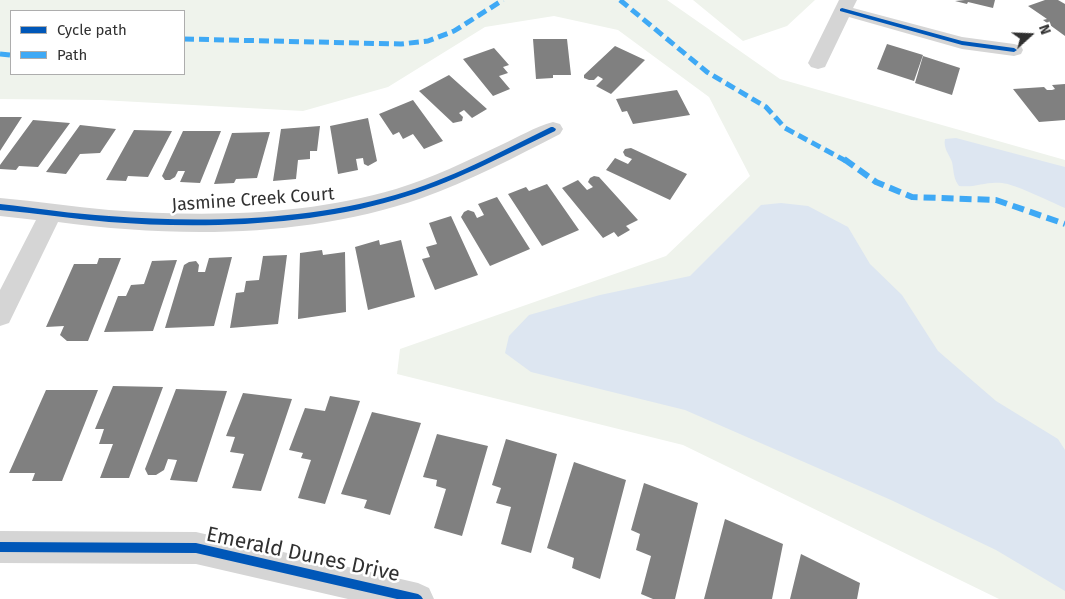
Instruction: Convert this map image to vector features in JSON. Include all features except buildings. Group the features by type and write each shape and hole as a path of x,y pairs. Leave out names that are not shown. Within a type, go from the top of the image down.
{"street":[{"path":"818,63 845,5 962,43 1014,50"},
{"name":"Jasmine Creek Court","path":"0,207 109,219 159,221 241,220 314,215 354,208 423,188 455,176 553,129"},
{"path":"0,315 51,213"},
{"name":"Emerald Dunes Drive","path":"0,547 196,548 418,599"}],"shaded area":[{"path":"0,0 667,0 780,79 1065,160 1065,599 999,599 683,445 397,374 400,349 666,256 750,176 709,97 618,30 554,16 485,27 388,87 303,111 101,100 0,99"},
{"path":"693,0 815,0 787,26 743,41"},
{"path":"956,138 1065,167 1065,208 1008,184 991,183 959,186 945,142 945,139"},
{"path":"781,203 808,206 848,227 870,264 902,295 938,351 996,401 1058,439 1065,450 1065,591 996,550 891,500 685,410 531,372 505,353 509,336 529,315 600,295 690,276 761,205"}],"marked path":[{"path":"185,39 401,44 428,41 454,31 503,0"},
{"path":"620,0 707,72 766,107 785,128 852,164 876,182 912,197 996,200 1065,224"},
{"path":"0,54 10,55"}],"cycle path":[{"path":"842,10 962,43 1014,50"},
{"path":"0,207 109,219 179,222 252,220 325,212 394,198 435,184 553,129"},
{"path":"0,547 196,548 418,599"}]}
